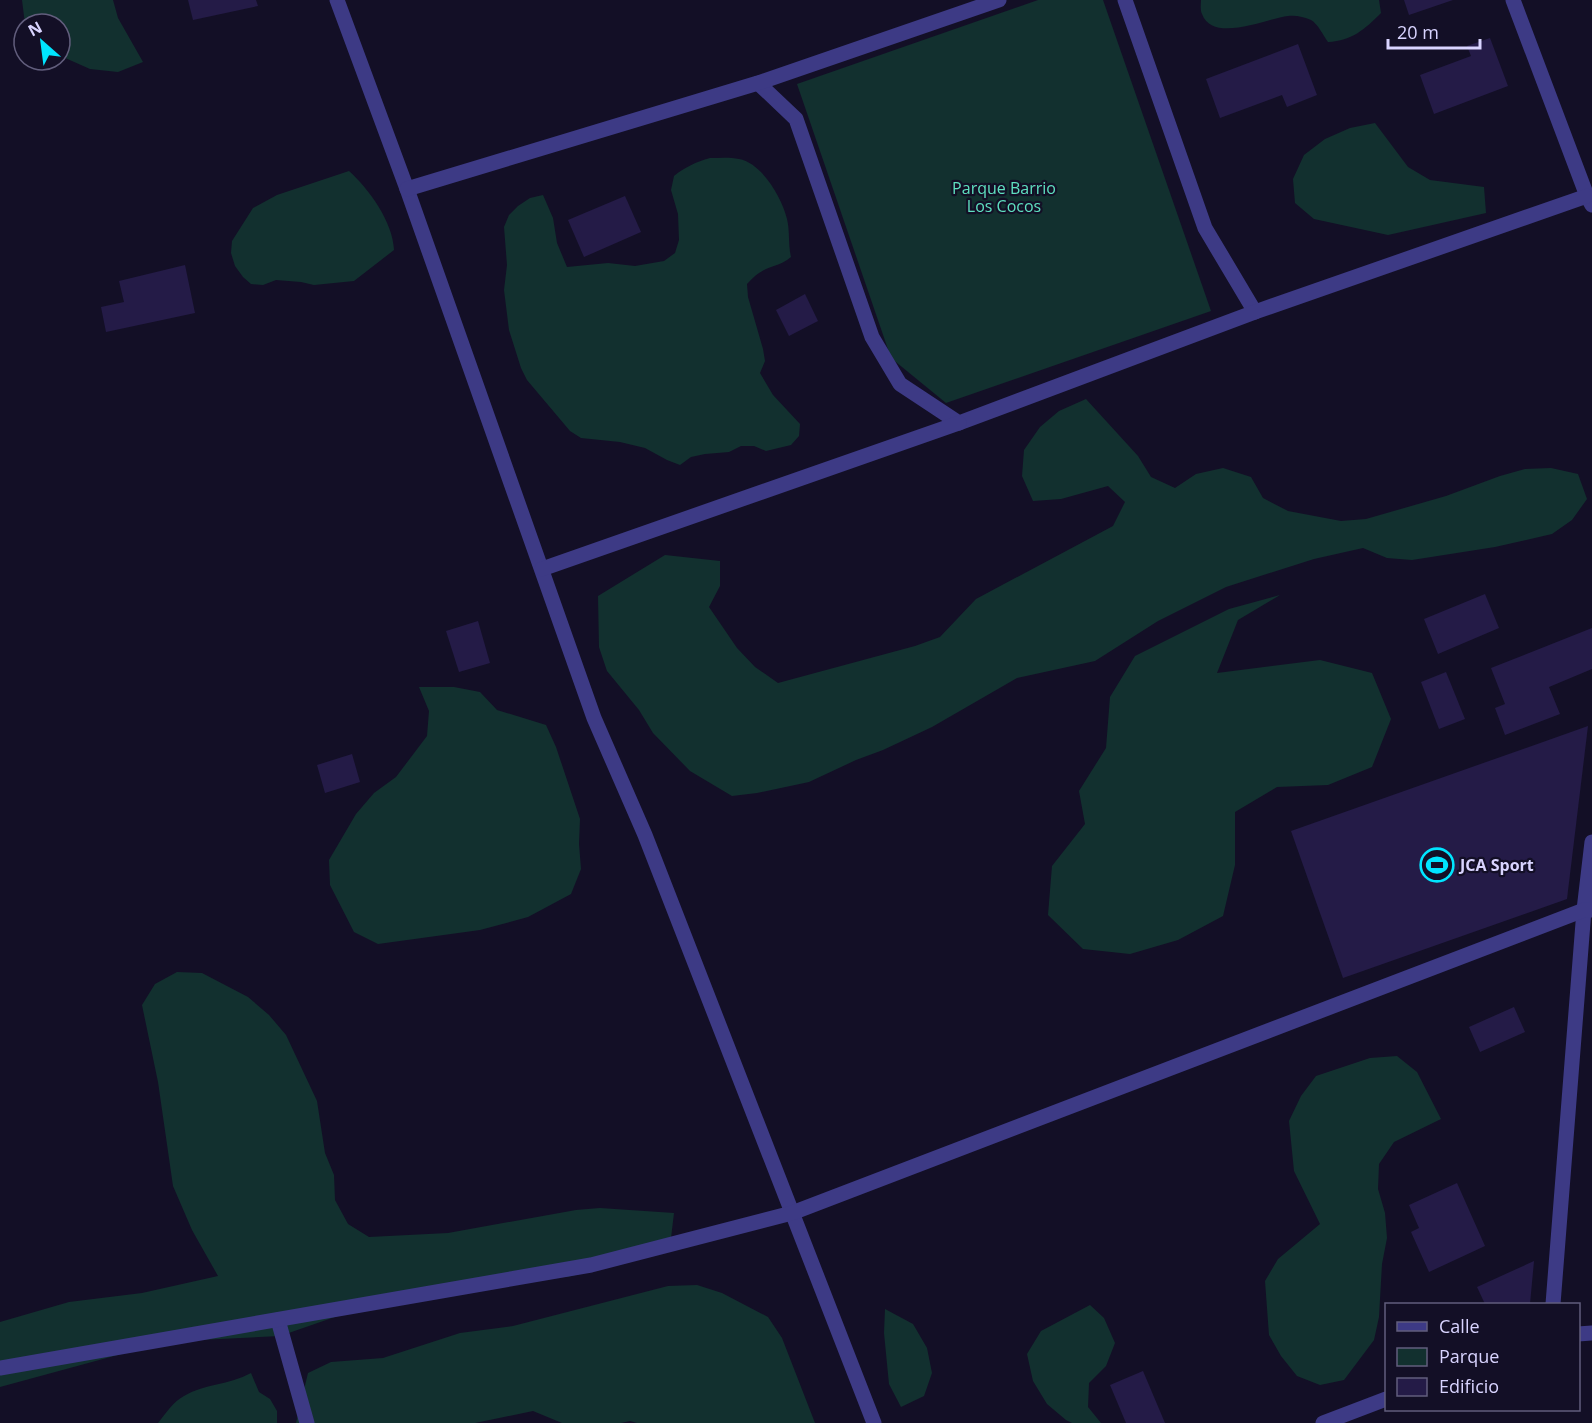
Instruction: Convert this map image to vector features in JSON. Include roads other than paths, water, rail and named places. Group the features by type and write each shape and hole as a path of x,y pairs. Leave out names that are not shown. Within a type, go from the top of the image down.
{"street":[{"path":"336,0 407,189 594,718 645,835 874,1423"},
{"path":"407,189 758,83 999,0"},
{"path":"1125,0 1205,228 1256,312"},
{"path":"542,569 960,423 1256,312 1589,200 1513,0"},
{"path":"758,83 796,119 872,337 900,384 960,423"},
{"path":"1553,1303 1592,842"},
{"path":"0,1368 591,1265 792,1213 1588,910"},
{"path":"279,1320 307,1423"},
{"path":"1323,1423 1385,1399"}],"place":[{"name":"JCA Sport","path":"1437,865"}],"park label":[{"name":"Parque Barrio Los Cocos","path":"1004,197"}]}
